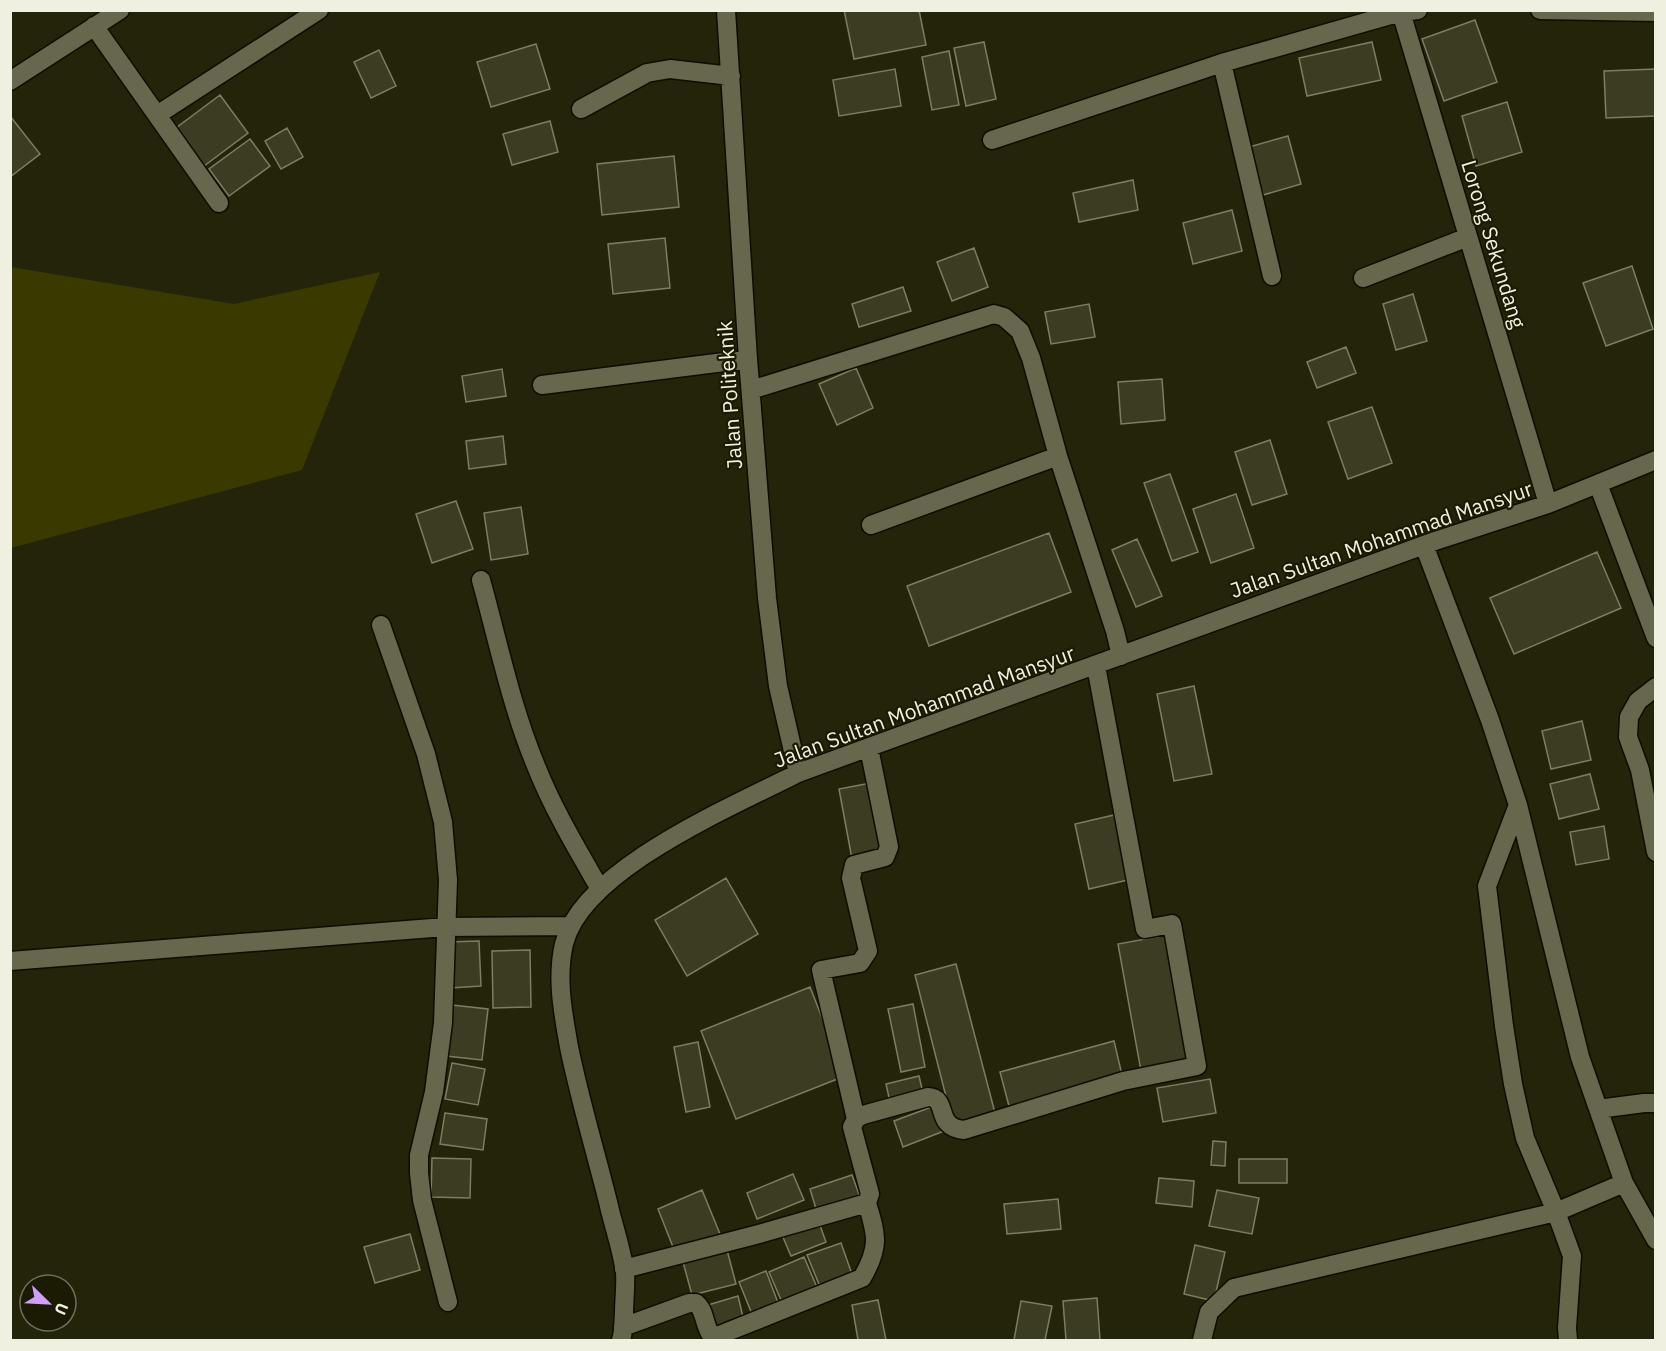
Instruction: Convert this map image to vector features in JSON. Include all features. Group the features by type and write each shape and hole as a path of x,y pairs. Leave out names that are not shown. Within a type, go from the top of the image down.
{"street":[{"path":"10,81 120,10"},
{"path":"157,115 320,10"},
{"name":"Jalan Politeknik","path":"726,10 748,359 767,598 777,675 798,774"},
{"path":"1540,10 1656,12"},
{"path":"992,140 1222,63 1410,11"},
{"name":"Lorong Sekundang","path":"1410,11 1468,237 1548,504"},
{"path":"94,26 219,203"},
{"path":"1222,63 1272,276"},
{"path":"582,109 646,73 670,69 731,76"},
{"path":"1363,278 1468,237"},
{"path":"751,390 994,314 1004,317 1020,331 1031,357 1058,456 1121,656"},
{"path":"542,385 748,359"},
{"path":"872,525 1058,456"},
{"name":"Jalan Sultan Mohammad Mansyur","path":"624,1336 624,1269 571,1058 563,1013 561,962 565,942 571,926 583,907 600,889 647,853 708,819 798,774 1424,545 1548,504 1656,460"},
{"path":"1598,484 1655,637"},
{"path":"1424,545 1490,720 1518,805 1580,1057 1624,1183 1656,1240"},
{"path":"481,580 517,710 536,766 600,889"},
{"path":"381,625 426,754 443,822 448,880 443,1023 434,1092 419,1155 419,1173 422,1200 448,1302"},
{"path":"624,1336 689,1303 696,1303 700,1306 711,1335 717,1336 862,1278 873,1258 876,1232 867,1203 870,1194 852,1127 856,1119 863,1114 934,1097 938,1100 947,1124 953,1129 964,1130 1123,1081 1197,1066 1172,924 1145,929 1096,666"},
{"path":"1656,687 1638,700 1629,717 1628,737 1640,770 1656,852"},
{"path":"856,1119 821,970 860,963 868,951 851,878 854,865 885,857 889,847 869,748"},
{"path":"1518,805 1486,886 1513,1084 1525,1138 1572,1256 1568,1341"},
{"path":"10,961 446,927 571,926"},
{"path":"1598,1108 1656,1103"},
{"path":"1202,1341 1209,1312 1234,1288 1556,1212 1624,1183"},
{"path":"624,1269 867,1203"}],"shaded area":[{"path":"11,267 234,304 380,272 302,470 11,548"}],"building":[{"path":"844,10 919,10 926,45 854,59"},
{"path":"1475,20 1497,82 1444,101 1422,39"},
{"path":"984,42 996,99 966,106 954,48"},
{"path":"1372,42 1381,80 1307,96 1299,58"},
{"path":"536,44 550,89 491,107 477,62"},
{"path":"379,50 396,86 371,98 354,62"},
{"path":"949,51 959,105 932,110 922,57"},
{"path":"895,69 901,106 839,116 833,80"},
{"path":"1656,69 1656,116 1606,118 1604,71"},
{"path":"220,95 248,133 204,166 176,128"},
{"path":"1507,102 1522,152 1476,166 1462,116"},
{"path":"10,116 40,154 10,177"},
{"path":"550,121 558,152 512,165 503,134"},
{"path":"287,128 303,157 281,169 265,141"},
{"path":"1288,136 1301,184 1263,195 1249,147"},
{"path":"250,139 270,166 229,196 209,169"},
{"path":"674,156 679,207 602,215 597,164"},
{"path":"1133,180 1138,210 1079,222 1073,193"},
{"path":"1232,210 1242,251 1193,264 1183,223"},
{"path":"665,238 670,288 613,294 608,244"},
{"path":"974,248 988,287 952,301 937,262"},
{"path":"1632,266 1653,329 1606,346 1583,283"},
{"path":"903,287 911,311 859,327 852,304"},
{"path":"1413,294 1427,341 1396,350 1383,304"},
{"path":"1089,304 1095,337 1051,344 1045,312"},
{"path":"1346,347 1356,373 1317,388 1307,362"},
{"path":"856,368 873,408 837,425 819,384"},
{"path":"502,369 506,396 466,402 462,376"},
{"path":"1162,379 1165,420 1121,424 1118,382"},
{"path":"1372,407 1392,463 1348,479 1328,422"},
{"path":"503,436 506,464 469,469 466,441"},
{"path":"1270,440 1287,494 1252,505 1235,452"},
{"path":"1170,474 1198,552 1172,561 1144,483"},
{"path":"1236,494 1254,548 1211,563 1193,509"},
{"path":"456,501 473,549 432,563 416,514"},
{"path":"521,507 528,554 491,560 484,513"},
{"path":"1049,533 1071,592 929,646 907,586"},
{"path":"1137,539 1162,596 1136,607 1112,550"},
{"path":"1597,552 1621,608 1514,654 1490,598"},
{"path":"1194,686 1212,774 1174,781 1157,694"},
{"path":"1582,721 1591,760 1551,769 1542,731"},
{"path":"1590,774 1599,809 1559,819 1550,784"},
{"path":"871,783 884,853 852,859 839,789"},
{"path":"1114,815 1128,880 1089,889 1075,824"},
{"path":"1604,826 1609,859 1576,865 1570,832"},
{"path":"726,878 758,934 687,976 655,920"},
{"path":"1167,935 1190,1063 1141,1071 1118,944"},
{"path":"479,941 481,986 450,988 448,942"},
{"path":"530,950 531,1007 493,1008 492,951"},
{"path":"956,964 995,1113 953,1124 915,975"},
{"path":"810,987 845,1076 736,1119 701,1031"},
{"path":"913,1004 925,1067 901,1072 888,1009"},
{"path":"452,1005 488,1009 482,1060 446,1056"},
{"path":"1114,1041 1122,1075 1009,1106 1000,1072"},
{"path":"698,1042 710,1107 686,1112 674,1047"},
{"path":"452,1063 485,1069 478,1105 445,1099"},
{"path":"919,1076 923,1093 890,1102 886,1084"},
{"path":"1210,1079 1216,1113 1163,1122 1157,1088"},
{"path":"934,1106 944,1131 903,1147 894,1121"},
{"path":"445,1113 487,1119 483,1150 440,1144"},
{"path":"1213,1141 1226,1142 1225,1166 1211,1165"},
{"path":"432,1158 471,1159 470,1198 431,1197"},
{"path":"1239,1159 1287,1159 1287,1183 1239,1183"},
{"path":"793,1174 804,1200 757,1219 747,1193"},
{"path":"852,1175 860,1197 817,1212 810,1189"},
{"path":"1159,1178 1194,1181 1192,1207 1156,1203"},
{"path":"702,1190 720,1234 675,1252 658,1209"},
{"path":"1217,1190 1259,1198 1252,1234 1209,1226"},
{"path":"1058,1199 1061,1229 1007,1234 1004,1204"},
{"path":"818,1220 826,1242 791,1256 782,1235"},
{"path":"410,1234 420,1270 375,1283 364,1247"},
{"path":"841,1243 853,1277 821,1289 807,1255"},
{"path":"1195,1245 1225,1252 1214,1301 1184,1294"},
{"path":"727,1250 736,1284 692,1295 683,1262"},
{"path":"804,1257 819,1292 784,1307 769,1272"},
{"path":"766,1271 780,1308 754,1319 739,1282"},
{"path":"738,1296 744,1321 715,1330 708,1305"},
{"path":"1097,1298 1100,1340 1066,1340 1063,1301"},
{"path":"878,1300 886,1340 858,1340 852,1305"},
{"path":"1021,1301 1052,1306 1045,1340 1014,1340"}]}
